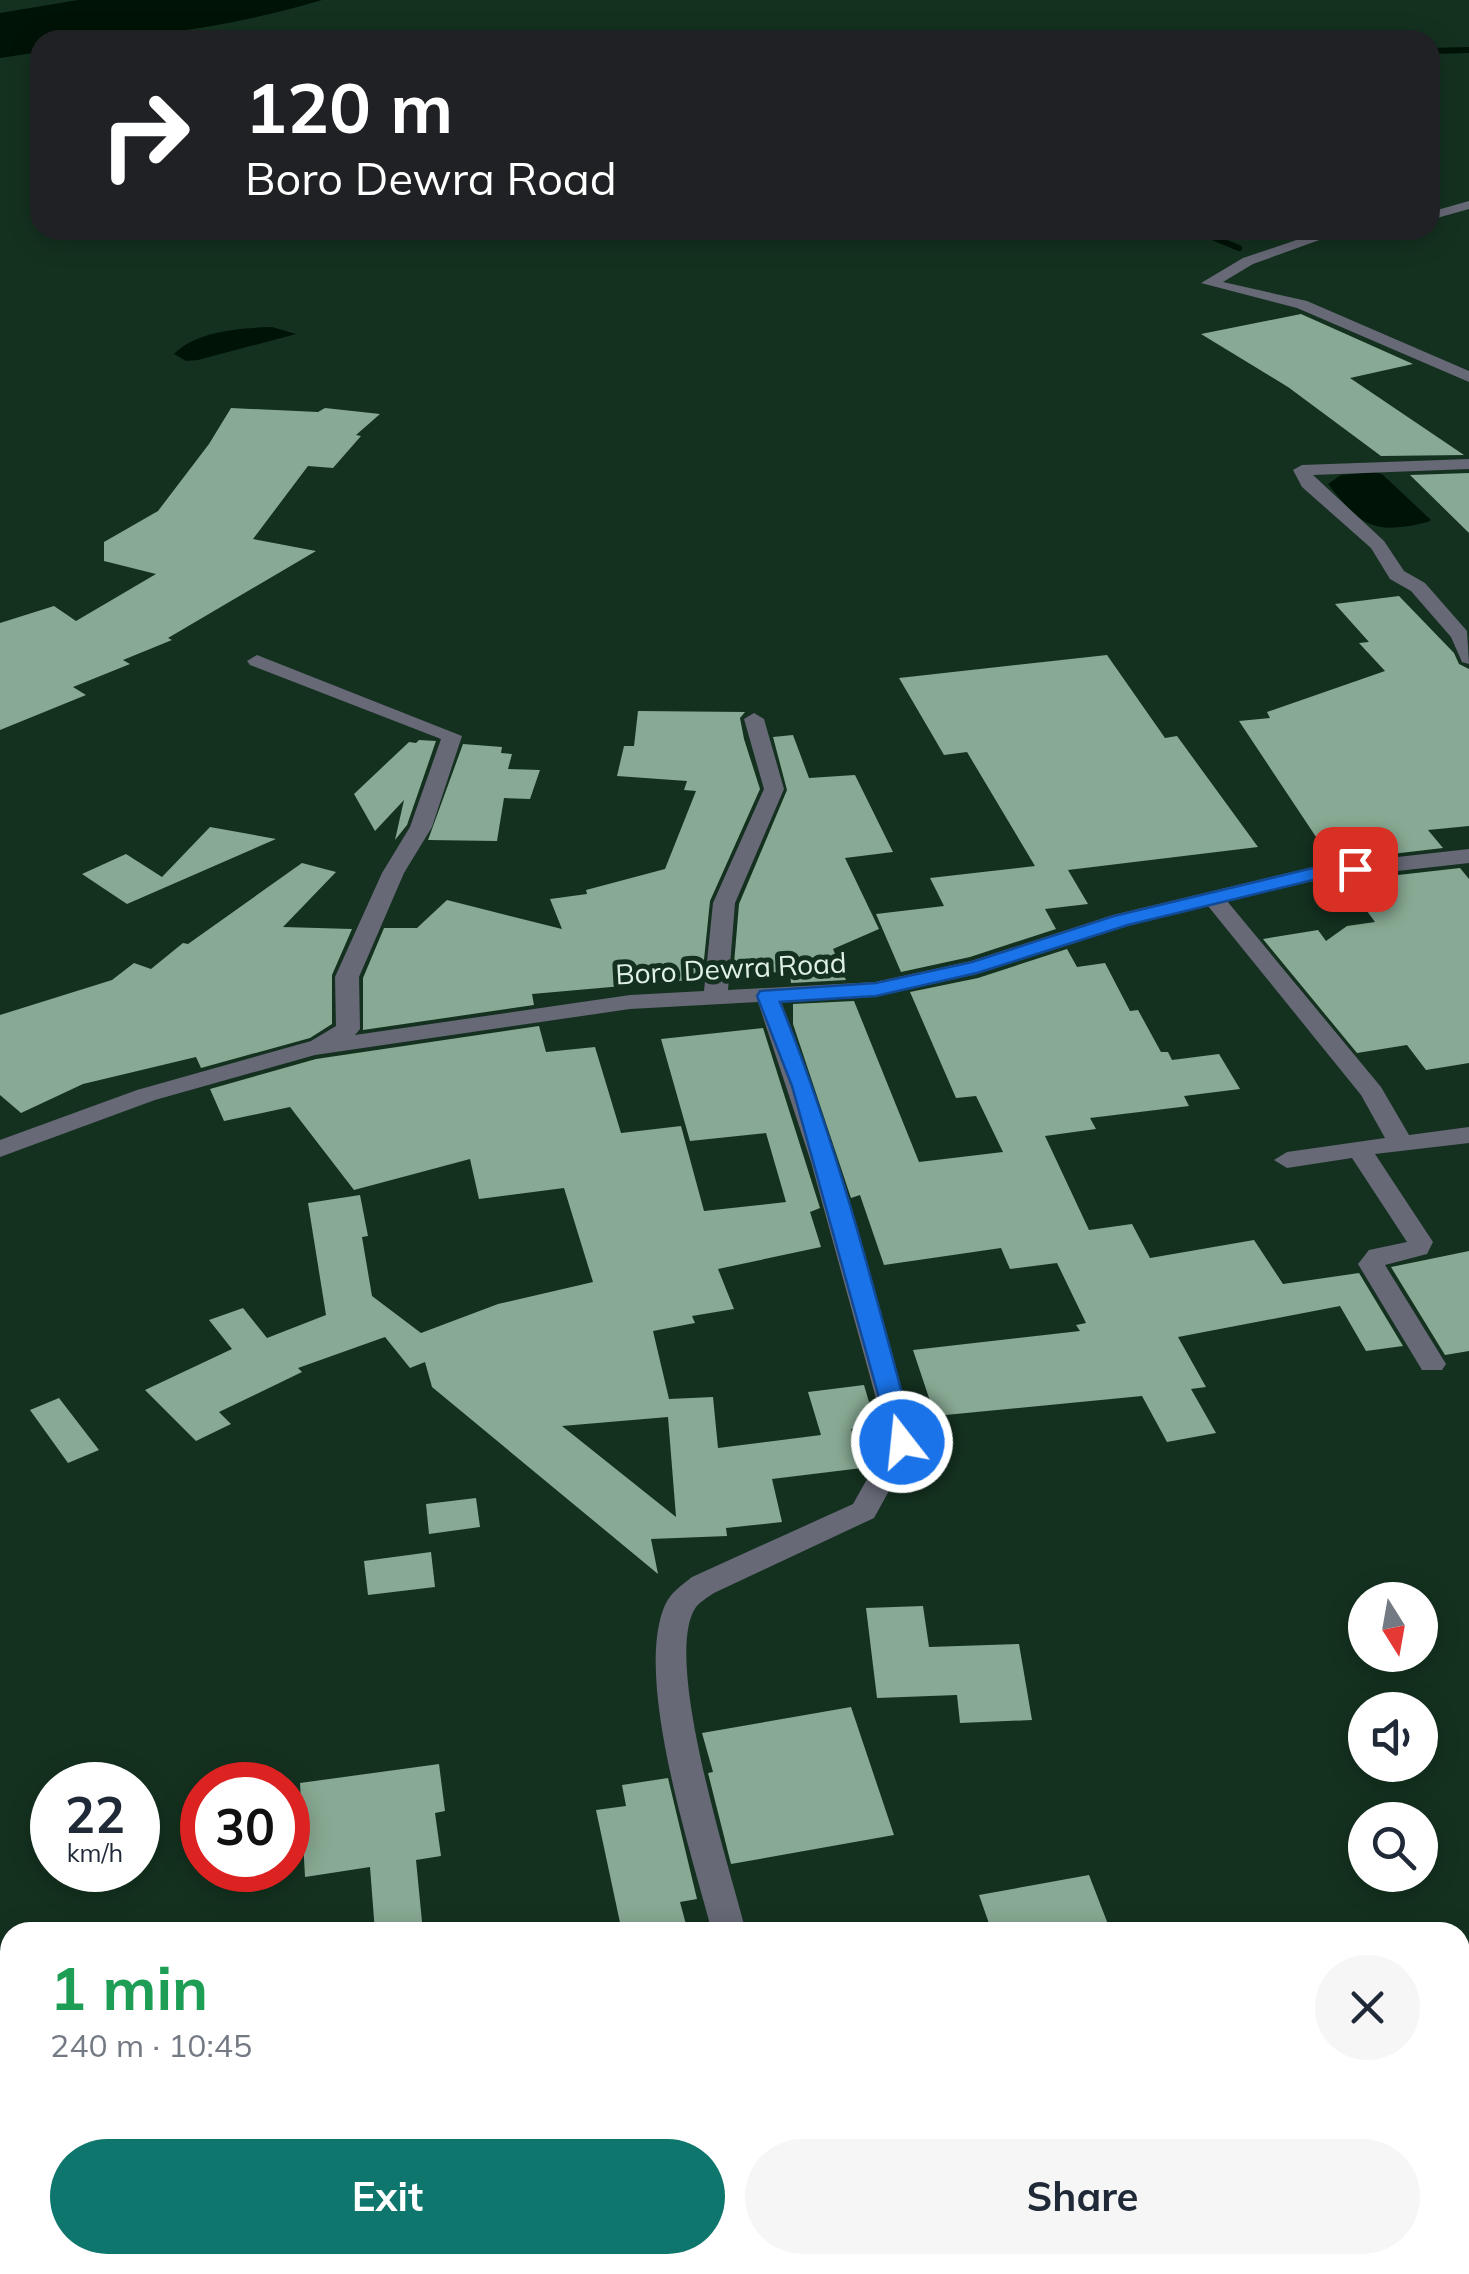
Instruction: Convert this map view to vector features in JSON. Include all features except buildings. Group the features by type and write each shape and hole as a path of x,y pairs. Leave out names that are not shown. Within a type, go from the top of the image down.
{"street":[{"path":"1440,213 1469,205"},
{"path":"1309,240 1248,260 1209,283 1302,304 1469,378"},
{"path":"1469,464 1302,470 1308,483 1378,545 1397,575 1418,587 1460,635 1469,658"},
{"path":"257,661 452,736 421,827 384,890 347,978 348,1029 314,1048"},
{"path":"714,999 724,903 774,789 754,720"},
{"name":"Boro Dewra Road","path":"0,1149 146,1095 314,1048 630,1002 876,989 977,967 1121,920 1317,873 1469,856"},
{"path":"1213,898 1372,1092 1401,1143"},
{"path":"727,1922 682,1740 671,1675 674,1624 681,1603 703,1585 864,1511 902,1442 840,1208 803,1086 767,996"},
{"path":"1287,1160 1469,1135"},
{"path":"1359,1149 1420,1242 1418,1248 1378,1256 1371,1264 1432,1364"}],"shaded area":[{"path":"78,0 322,0 182,30 30,30 30,54 0,58 0,13"},
{"path":"272,327 296,334 198,360 186,361 174,354 207,336"},
{"path":"1382,474 1431,520 1394,528 1370,524 1350,510 1328,484 1341,475"}],"waterway":[{"path":"1440,51 1469,50"},
{"path":"1219,240 1239,248"}],"route":[{"path":"902,1442 845,1225 803,1086 767,996 876,989 977,967 1121,920 1317,873 1355,869"}]}
